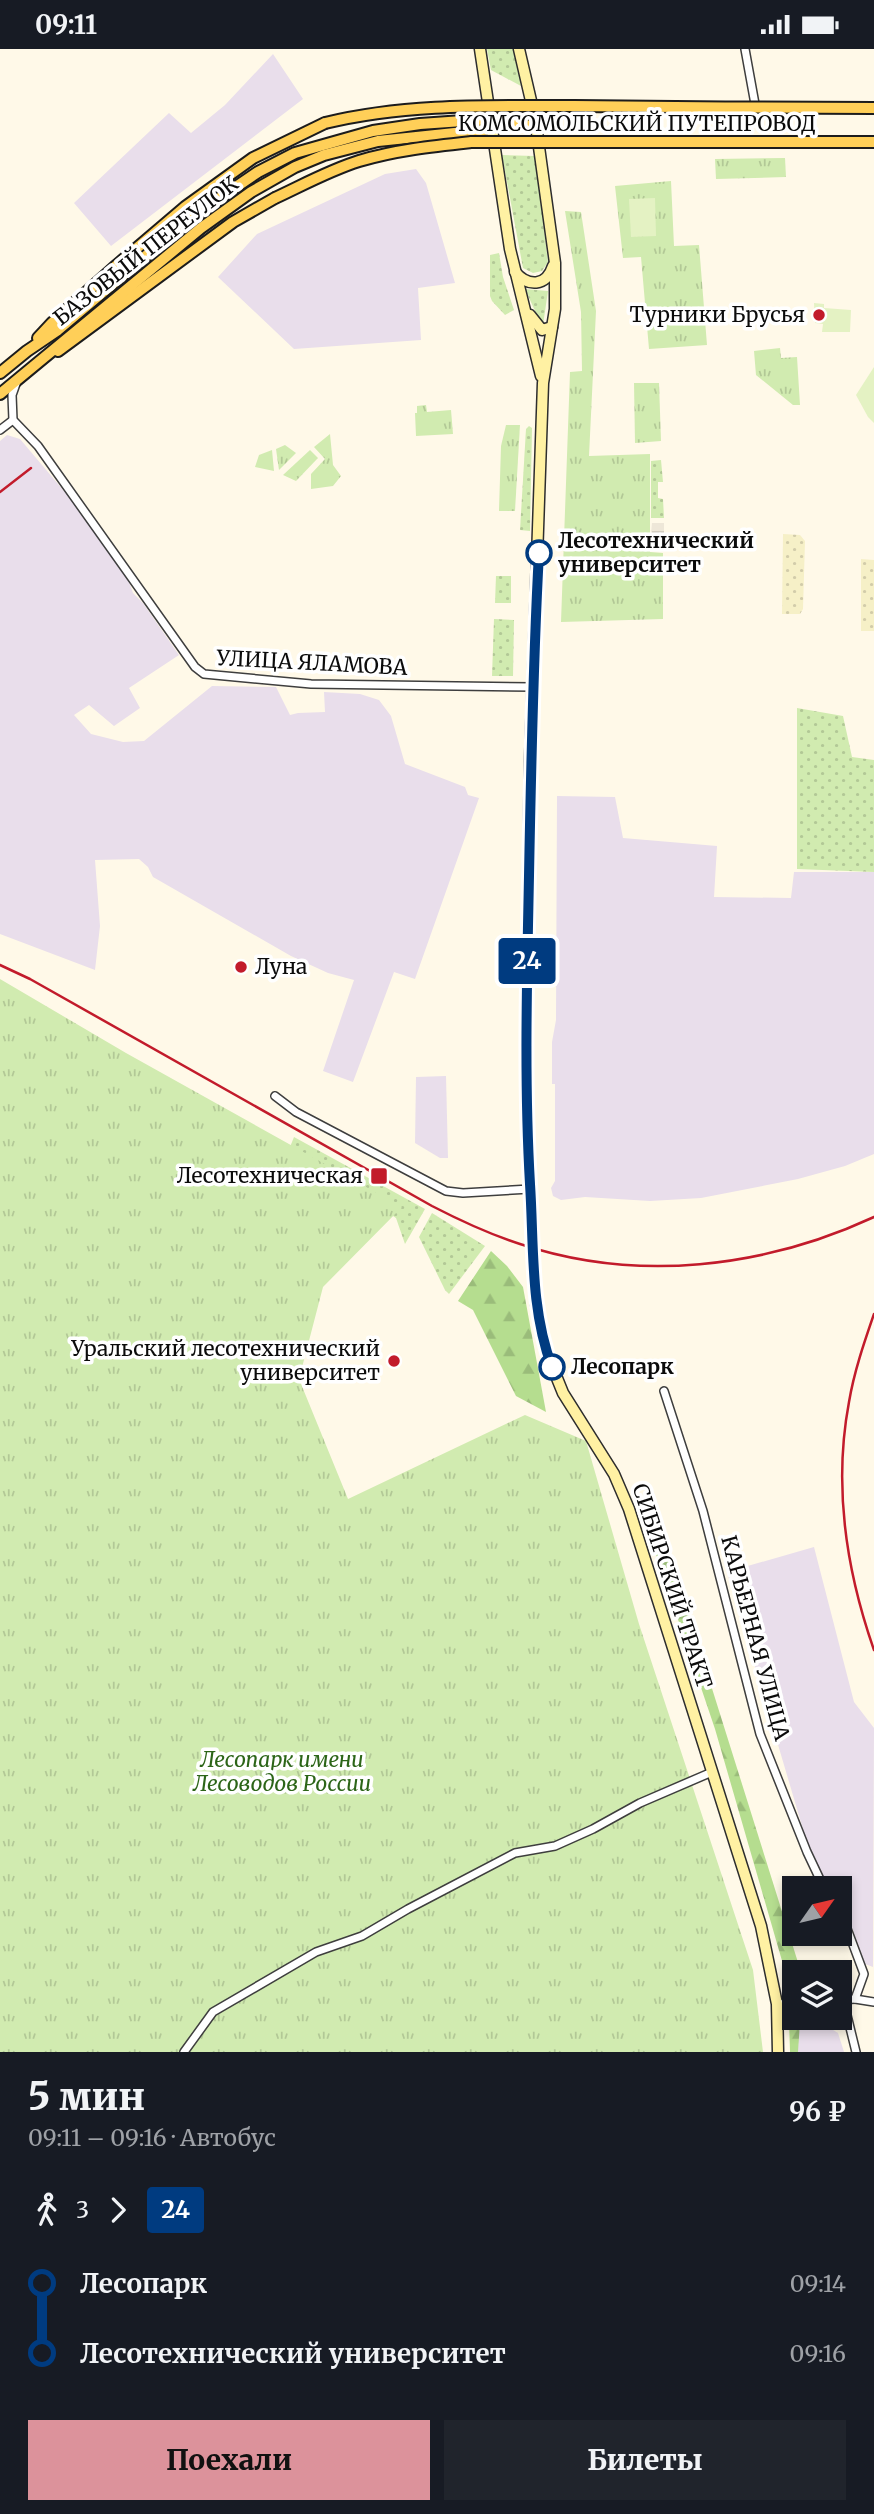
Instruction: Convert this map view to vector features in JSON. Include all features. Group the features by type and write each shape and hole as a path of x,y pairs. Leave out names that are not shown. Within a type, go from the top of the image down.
{"main road":[{"name":"СИБИРСКИЙ ТРАКТ","path":"480,49 515,272 543,383"},
{"name":"СИБИРСКИЙ ТРАКТ","path":"519,49 536,127 555,263 555,309 543,383 539,553 532,687 526,1027 527,1139 536,1304 546,1351 563,1393 598,1447 622,1492 761,1926 777,2004 778,2052"},
{"name":"КОМСОМОЛЬСКИЙ ПУТЕПРОВОД","path":"27,351 52,323 185,207 253,158 325,123 390,111 487,106 874,108"},
{"name":"БАЗОВЫЙ ПЕРЕУЛОК","path":"0,373 58,330 192,217 258,172 295,153 373,131 420,124 492,124"},
{"name":"КОМСОМОЛЬСКИЙ ПУТЕПРОВОД","path":"492,124 536,127"},
{"name":"БАЗОВЫЙ ПЕРЕУЛОК","path":"0,394 201,228 251,192 295,167 324,155 378,141 492,124"},
{"name":"КОМСОМОЛЬСКИЙ ПУТЕПРОВОД","path":"41,362 69,345 233,222 275,198 359,161 405,151 471,142 874,142"},
{"path":"515,272 523,280 535,283 547,279 555,263"},
{"path":"526,309 542,330 552,327"}],"street":[{"path":"745,49 755,104"},
{"path":"0,430 13,420 12,395 17,381"},
{"name":"УЛИЦА ЯЛАМОВА","path":"13,420 38,446 195,667 204,674 311,684 532,687"},
{"path":"275,1096 296,1112 446,1191 463,1193 530,1189"},
{"name":"КАРЬЕРНАЯ УЛИЦА","path":"664,1391 703,1511 760,1734 818,1876"},
{"path":"184,2052 213,2012 316,1952 362,1936 515,1853 555,1846 640,1803 712,1772"},
{"path":"852,1942 864,1974 855,2000"},
{"path":"852,2000 874,2002"},
{"path":"777,2004 782,2004"},
{"path":"850,2030 856,2052"}],"shaded area":[{"path":"273,54 303,99 111,246 74,203 169,113 191,133 225,105"},
{"path":"416,169 426,183 455,283 418,288 421,340 294,349 218,277 257,234 385,174"},
{"path":"7,435 20,439 75,504 129,582 133,593 179,655 129,688 140,708 114,726 89,705 74,715 91,734 123,742 144,741 212,686 276,687 290,715 325,712 324,692 360,694 379,700 391,716 405,764 465,787 468,795 479,798 415,979 394,972 353,1082 323,1071 354,980 328,973 291,956 153,877 148,867 139,859 95,860 100,926 95,970 0,934 0,441"},
{"path":"652,523 664,523 664,551 651,551"},
{"path":"783,534 800,535 805,541 803,609 800,614 782,614"},
{"path":"861,559 874,560 874,631 861,631"},
{"path":"557,796 615,797 623,838 717,846 714,897 791,898 794,872 874,872 874,1154 845,1166 798,1179 701,1198 650,1201 585,1197 561,1200 553,1196 551,1188 555,1181 555,1084 552,1084 552,1042 556,1020"},
{"path":"446,1076 448,1158 440,1158 415,1143 416,1077"},
{"path":"814,1547 854,1702 874,1728 873,1967 865,1964 852,1928 852,1876 822,1876 810,1853 727,1572"},
{"path":"794,2030 833,2030 838,2033 844,2052 793,2052"}],"green space":[{"path":"487,49 514,49 521,86 491,70"},
{"path":"502,155 535,156 548,262 542,271 533,273 523,268"},
{"path":"785,158 786,177 716,179 715,159"},
{"path":"671,181 674,246 699,245 707,345 649,349 641,257 623,258 615,186"},
{"path":"655,198 656,236 631,237 629,199"},
{"path":"565,211 581,212 596,311 589,456 650,454 650,552 663,553 663,619 561,622 570,372 582,371 581,312"},
{"path":"499,253 503,277 514,310 505,315 490,296 490,255"},
{"path":"525,289 548,291 543,325 541,324"},
{"path":"814,303 824,304 824,308 851,310 850,332 822,332 823,324 815,323"},
{"path":"780,348 781,358 797,357 800,405 793,405 756,375 754,351"},
{"path":"874,367 874,423 856,395"},
{"path":"634,383 659,383 661,441 635,443"},
{"path":"426,405 427,412 451,410 453,434 416,436 417,406"},
{"path":"506,425 520,425 515,511 499,511 501,446"},
{"path":"529,426 532,428 530,531 520,530 526,429"},
{"path":"330,434 333,465 341,476 333,486 311,489 311,474 325,459 314,447"},
{"path":"285,445 296,453 279,470 276,449"},
{"path":"272,450 274,471 255,467 259,455"},
{"path":"310,450 318,458 296,481 283,475"},
{"path":"661,460 663,482 658,482 658,498 663,499 664,518 651,518 651,461"},
{"path":"496,576 511,576 511,603 495,603"},
{"path":"494,619 514,620 513,676 492,676"},
{"path":"797,708 843,716 852,757 874,760 874,872 797,869"},
{"name":"Лесопарк имени Лесоводов России","path":"0,979 126,1053 402,1207 323,1287 299,1379 348,1499 525,1415 586,1441 639,1624 753,1970 763,2052 0,2052"},
{"path":"294,1137 425,1209 405,1244 396,1218 290,1147"},
{"path":"432,1213 485,1246 449,1294 419,1237"},
{"path":"491,1251 523,1287 546,1412 516,1396 473,1310 458,1301"},
{"path":"641,1510 656,1510 782,1911 782,1946 793,1946 797,1960 782,1961 715,1729"},
{"path":"789,2030 799,2030 798,2052 790,2052"}],"railway":[{"path":"0,492 31,468"},
{"path":"0,965 30,979 432,1206 475,1227 520,1244 564,1256 609,1263 654,1266 700,1264 789,1248 874,1217"},
{"path":"874,1314 851,1391 842,1465 842,1497 850,1559 874,1650"}],"bus line":[{"name":"24","path":"539,553 530,762 527,1139 536,1304 541,1333 552,1367"}],"place":[{"name":"Турники Брусья","path":"819,315"},
{"name":"Лесотехнический университет","path":"539,553"},
{"name":"Луна","path":"241,967"},
{"name":"Лесотехническая","path":"379,1176"},
{"name":"Уральский лесотехнический университет","path":"394,1361"},
{"name":"Лесопарк","path":"552,1367"}]}
